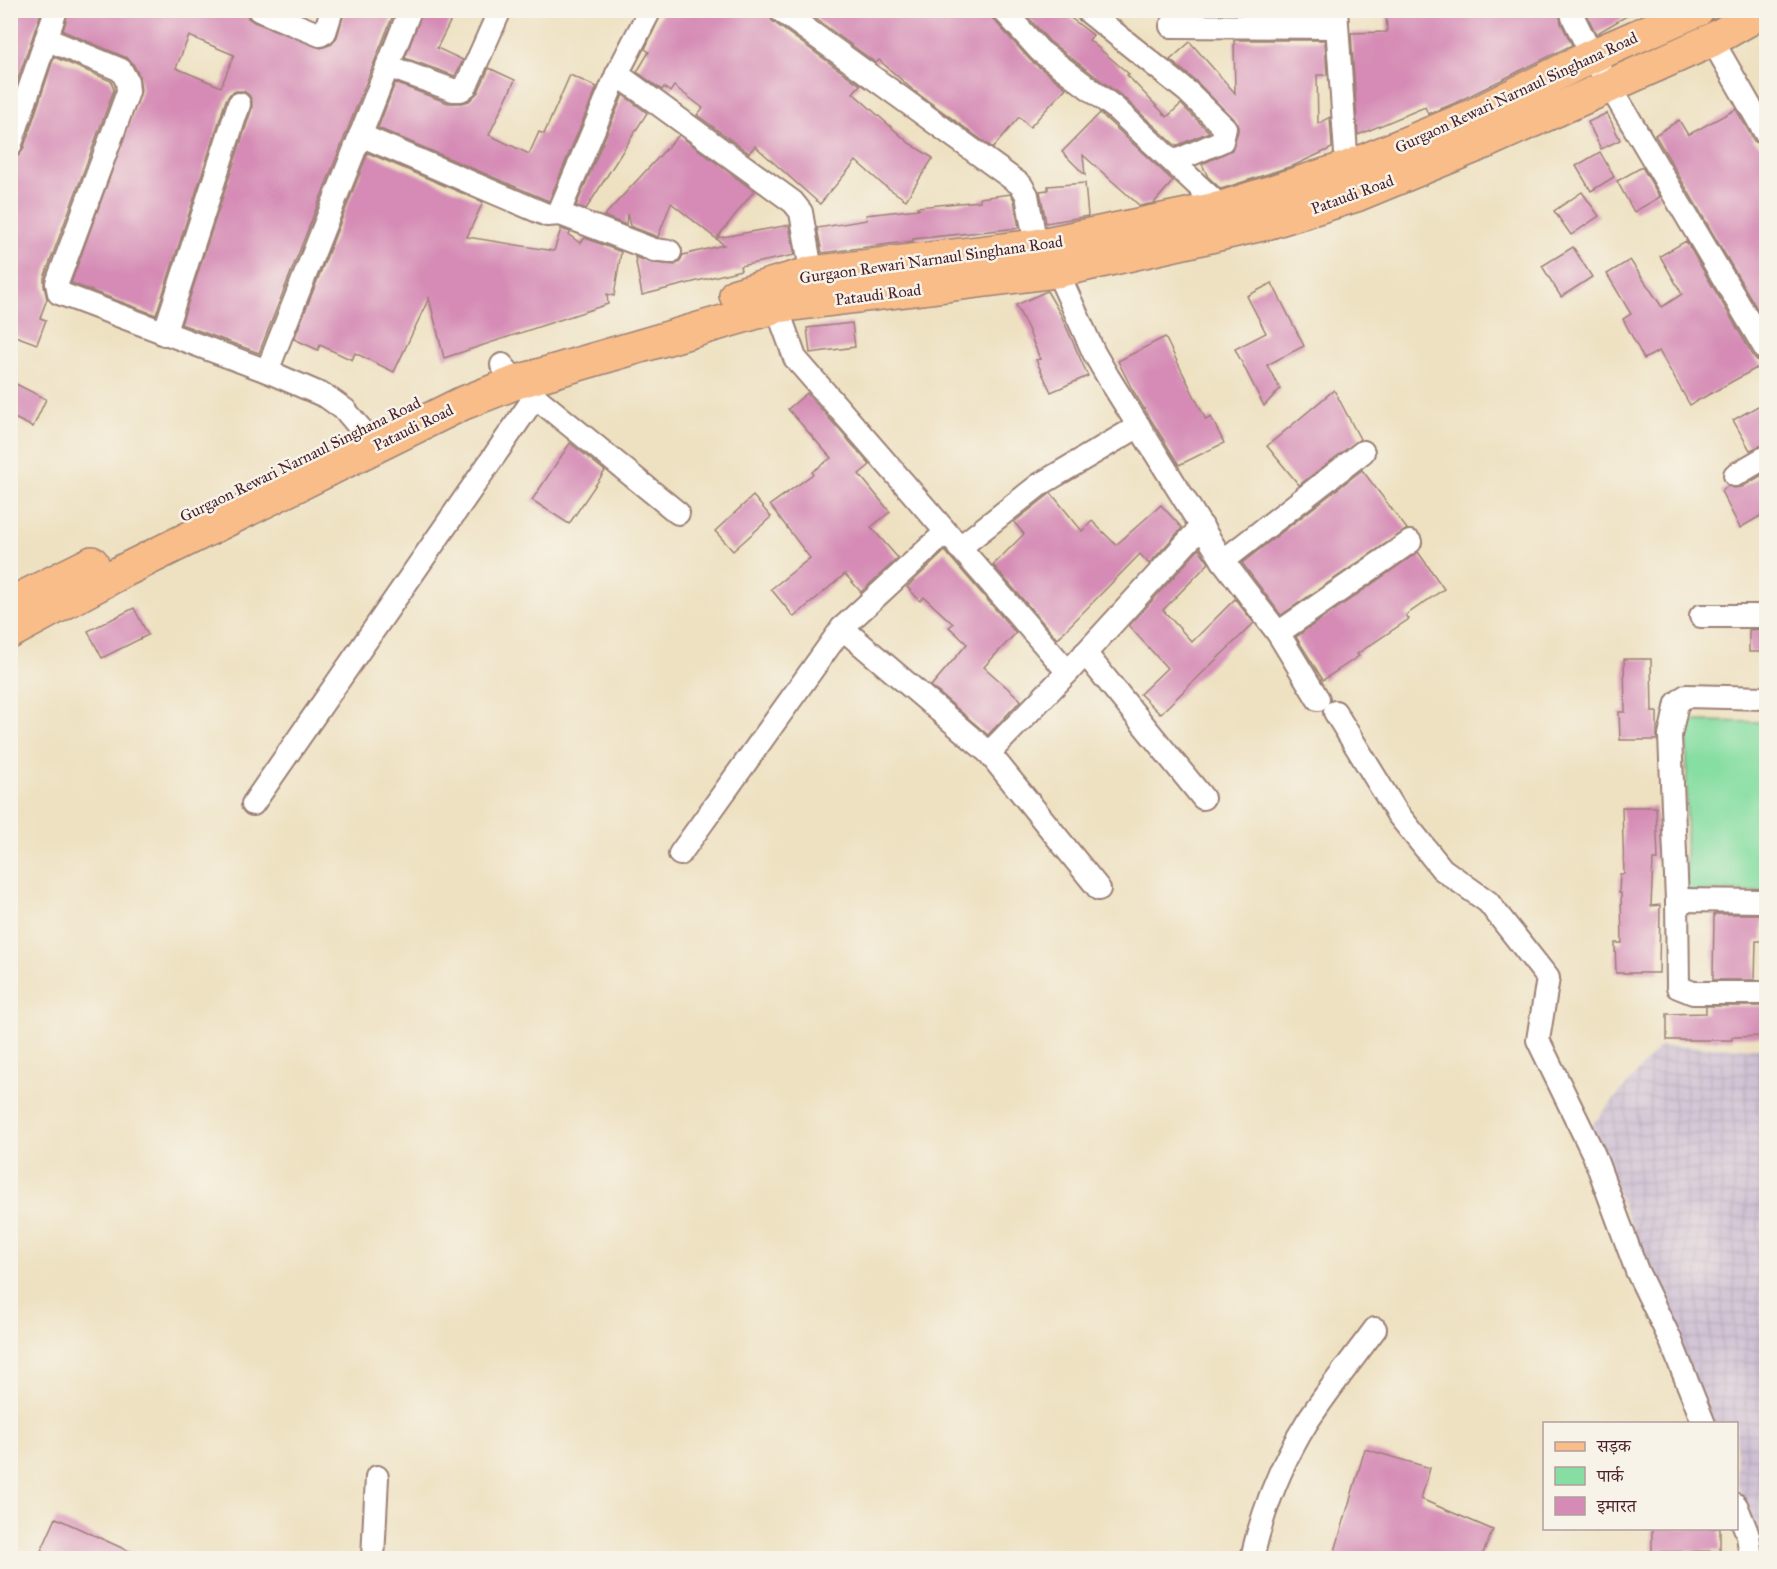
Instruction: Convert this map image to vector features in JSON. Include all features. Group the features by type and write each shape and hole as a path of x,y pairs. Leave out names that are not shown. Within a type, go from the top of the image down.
{"main road":[{"name":"Gurgaon Rewari Narnaul Singhana Road","path":"10,604 366,438 403,408 518,381 523,356 814,287 1049,253 1222,208 1351,181 1468,118 1592,56 1696,10"},
{"name":"Pataudi Road","path":"1049,253 1263,224 1351,181 1487,141 1712,40 1765,10"},
{"name":"Pataudi Road","path":"10,632 366,438"}],"street":[{"path":"11,139 56,10"},
{"path":"259,10 320,35 325,32 332,10"},
{"path":"267,371 410,10"},
{"path":"387,66 449,89 461,90 466,86 500,10"},
{"path":"561,214 561,207 617,74 650,10"},
{"path":"780,10 1021,185 1094,353 1223,561 1278,633 1397,813 1442,869 1488,902 1548,978 1538,1040 1594,1155 1637,1271 1670,1339 1703,1422"},
{"path":"1003,10 1040,51 1115,108 1222,208"},
{"path":"1086,10 1188,92 1225,128 1222,141 1173,162"},
{"path":"1572,10 1573,17 1592,56 1767,350"},
{"path":"1171,26 1336,19 1351,181"},
{"path":"46,39 121,70 127,81 128,92 57,283 57,290 62,296 267,371 327,397 345,410 366,438"},
{"path":"1712,40 1767,134"},
{"path":"617,74 793,202 801,212 814,287"},
{"path":"164,334 239,104"},
{"path":"360,135 547,215 561,214 654,250 670,252"},
{"path":"773,296 795,358 1068,672"},
{"path":"252,804 518,381 678,513"},
{"path":"680,854 842,628 952,540 1139,426"},
{"path":"1223,561 1363,452"},
{"path":"1735,475 1767,457"},
{"path":"989,753 1068,672 1202,526"},
{"path":"1278,633 1410,542"},
{"path":"1701,616 1767,616"},
{"path":"842,628 989,753 1099,889"},
{"path":"1085,653 1203,798"},
{"path":"1767,698 1686,696 1677,703 1670,736 1678,987 1693,993 1767,993"},
{"path":"1677,900 1767,901"},
{"path":"1252,1558 1258,1532 1280,1473 1307,1423 1375,1329"},
{"path":"374,1558 377,1477"},
{"path":"1738,1508 1748,1535 1751,1558"}],"shaded area":[{"path":"1660,1046 1766,1048 1766,1558 1752,1558 1738,1480 1738,1422 1710,1422 1591,1126"}],"green space":[{"path":"1687,721 1766,722 1766,892 1686,891"}],"building":[{"path":"10,10 42,10 10,102"},
{"path":"69,10 246,10 248,18 254,22 321,48 332,44 337,37 345,10 395,10 259,353 181,324 252,108 249,95 244,91 236,91 226,100 156,315 71,283 141,91 139,75 127,58 63,31","holes":["189,36 234,55 221,87 176,68"]},
{"path":"423,10 456,10 437,48 463,60 455,76 405,58"},
{"path":"663,10 767,10 772,21 860,85 853,93 909,143 933,158 906,200 882,184 856,161 820,204 755,146 749,153 697,115 703,108 674,86 670,92 664,87 662,90 637,72 649,52 645,49"},
{"path":"804,10 990,10 993,19 1030,60 1066,88 1030,127 1019,117 993,148 913,90 879,60 876,63"},
{"path":"1022,10 1060,10 1093,35 1089,40 1129,74 1127,75 1167,117 1181,104 1209,132 1176,146 1123,97 1049,41"},
{"path":"1234,10 1323,10 1323,13 1234,13"},
{"path":"1386,10 1559,10 1561,23 1572,45 1455,103 1428,114 1425,107 1358,135 1351,33 1387,32"},
{"path":"1594,10 1637,10 1596,34 1587,15"},
{"path":"1234,40 1325,40 1327,75 1317,75 1318,124 1330,117 1332,148 1295,165 1221,189 1208,177 1202,164 1232,150 1238,124 1197,82 1170,60 1190,42 1235,93"},
{"path":"54,57 111,81 114,90 44,278 47,299 40,318 46,320 37,344 10,334 10,159 18,156 23,150"},
{"path":"489,68 515,80 489,135 529,154 539,132 544,134 570,75 597,87 549,201 378,128 395,83 448,103 462,103 469,101 478,92"},
{"path":"623,95 647,113 586,209 576,206"},
{"path":"1736,109 1754,141 1767,150 1767,317 1763,319 1655,135 1679,120 1688,135"},
{"path":"1100,113 1173,181 1154,203 1140,206 1083,155 1085,175 1062,152"},
{"path":"1607,113 1620,140 1601,149 1588,122"},
{"path":"679,135 754,191 717,238 789,225 795,255 740,266 741,270 642,295 635,257 652,263 675,265 683,255 724,245 671,203 658,237 630,226 627,214 626,225 604,216"},
{"path":"1600,152 1614,177 1591,191 1576,166"},
{"path":"368,153 483,202 467,237 554,251 561,229 571,232 569,235 580,243 585,238 621,252 614,296 607,294 608,304 444,358 429,298 394,372 355,353 352,360 320,345 318,350 294,339"},
{"path":"1642,167 1660,197 1634,212 1617,181"},
{"path":"1085,183 1088,216 1046,223 1040,191 1048,190 1048,186"},
{"path":"1582,192 1599,216 1571,235 1554,211"},
{"path":"1011,194 1019,228 913,239 913,241 822,253 817,228 867,220 866,215 980,201 980,198"},
{"path":"1686,241 1754,357 1762,365 1690,405 1659,351 1644,359 1623,319 1631,314 1607,274 1630,260 1662,307 1682,294 1660,256"},
{"path":"1573,247 1592,277 1561,297 1542,266"},
{"path":"1272,283 1304,346 1267,365 1280,389 1264,406 1235,349 1266,333 1247,296"},
{"path":"1047,291 1061,315 1088,376 1051,392 1036,360 1040,359 1028,329 1016,305"},
{"path":"852,323 855,347 810,353 807,328"},
{"path":"1165,337 1206,420 1211,417 1224,443 1179,465 1132,389 1118,361"},
{"path":"10,381 46,399 33,427 10,416"},
{"path":"1334,390 1360,439 1299,485 1267,446"},
{"path":"807,393 870,465 859,474 890,512 871,527 898,558 861,592 845,574 794,617 771,589 810,558 770,505 831,458 788,409"},
{"path":"1767,401 1767,444 1750,450 1733,420"},
{"path":"570,443 605,471 569,524 532,500"},
{"path":"1362,470 1407,529 1281,615 1242,563"},
{"path":"1767,472 1767,512 1740,528 1721,491 1728,486 1742,487"},
{"path":"1051,493 1082,531 1092,521 1116,545 1161,505 1182,528 1149,564 1140,554 1057,639 993,565 1024,534 1014,522"},
{"path":"753,496 771,517 733,551 715,531"},
{"path":"1199,549 1209,563 1163,610 1192,642 1235,599 1254,623 1160,714 1140,694 1167,668 1129,626"},
{"path":"945,551 1016,633 984,667 1021,700 988,735 931,686 967,644 949,627 953,624 924,597 920,601 907,587"},
{"path":"1418,552 1444,589 1406,615 1409,619 1323,680 1296,637"},
{"path":"134,608 148,635 102,658 88,631"},
{"path":"1767,629 1767,652 1749,652 1749,630"},
{"path":"1624,659 1651,659 1652,712 1657,712 1657,740 1620,740 1619,712 1625,712"},
{"path":"1622,807 1656,807 1658,860 1653,860 1651,906 1660,905 1659,973 1616,973 1615,943 1622,943 1621,893 1619,893 1620,874 1624,874"},
{"path":"1714,914 1763,914 1762,941 1756,941 1755,980 1713,980"},
{"path":"1706,1006 1767,1006 1767,1036 1732,1037 1732,1040 1667,1040 1667,1014 1706,1013"},
{"path":"1365,1449 1430,1468 1421,1499 1493,1530 1481,1558 1333,1558"},
{"path":"56,1518 144,1558 38,1558"},
{"path":"1652,1530 1720,1530 1720,1551 1652,1552"}]}
